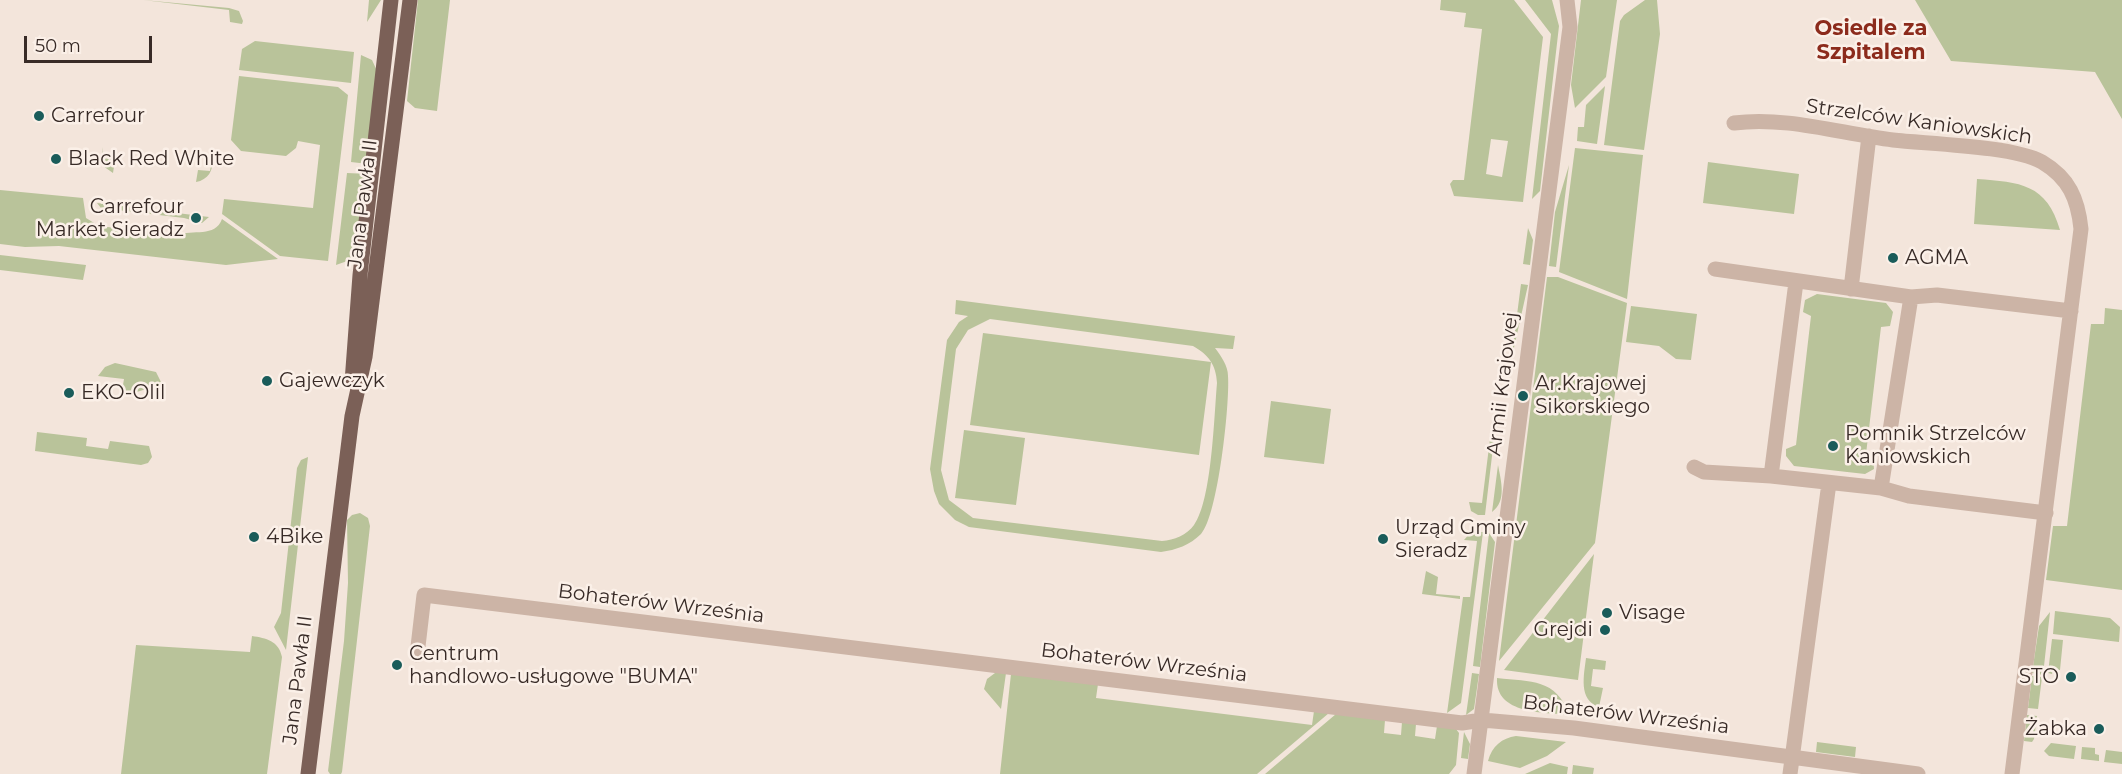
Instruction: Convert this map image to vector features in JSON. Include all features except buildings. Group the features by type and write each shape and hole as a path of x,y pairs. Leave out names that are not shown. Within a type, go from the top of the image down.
{"main road":[{"name":"Jana Pawła II","path":"308,774 352,412 353,359 360,275 391,0"},
{"name":"Jana Pawła II","path":"352,412 367,348 410,0"}],"street":[{"name":"Armii Krajowej","path":"1474,774 1570,27 1567,0"},
{"name":"Strzelców Kaniowskich","path":"1734,123 1750,121 1796,125 2015,153 2040,161 2062,177 2075,199 2081,230 2012,774"},
{"path":"1851,289 1869,136"},
{"path":"1715,269 1911,297 1937,295 2071,311"},
{"path":"1771,476 1797,282"},
{"path":"1881,488 1911,297"},
{"path":"1694,467 1704,472 1771,476 1881,488 1909,496 2046,513"},
{"path":"1790,774 1829,483"},
{"name":"Bohaterów Września","path":"417,655 424,596 1462,723 1482,720 1574,728 1918,774"}],"green space":[{"path":"143,0 229,8 239,11 243,21 242,24 230,22 229,10"},
{"path":"369,0 381,0 367,22"},
{"path":"418,0 450,0 437,111 415,108 407,101"},
{"path":"1441,0 1514,0 1543,37 1523,202 1454,196 1450,184 1453,180 1464,180 1482,29 1464,27 1466,13 1440,10","holes":["1491,139 1508,141 1502,177 1486,174"]},
{"path":"1525,0 1552,0 1559,26 1540,191 1532,199 1551,34"},
{"path":"1581,0 1617,0 1606,77 1575,108 1571,85"},
{"path":"1645,0 1657,0 1660,34 1644,150 1604,145 1620,21 1624,15"},
{"path":"1915,0 2122,0 2122,119 2095,72 1951,61"},
{"path":"255,41 354,52 351,83 239,70 242,49"},
{"path":"361,55 372,60 377,71 368,164 351,162"},
{"path":"239,76 338,87 348,95 328,261 280,256 222,214 224,199 313,208 320,145 298,141 296,148 286,156 241,151 231,140"},
{"path":"1605,86 1597,144 1577,141 1578,127 1584,127 1586,105"},
{"path":"1575,148 1643,155 1627,299 1559,272"},
{"path":"103,158 115,160 113,173 103,166"},
{"path":"212,159 212,167 209,174 196,182 198,170 210,171"},
{"path":"1708,162 1799,174 1794,214 1703,203"},
{"path":"1569,165 1556,267 1549,266 1555,212"},
{"path":"347,173 368,174 358,252 350,260 336,265"},
{"path":"1977,179 2019,184 2030,188 2048,203 2060,230 1974,224"},
{"path":"0,190 83,198 86,218 99,226 177,235 209,231 219,225 222,219 278,259 226,265 59,246 25,247 0,244"},
{"path":"97,203 209,217 202,223 184,218 101,208"},
{"path":"1528,228 1533,240 1530,265 1523,264"},
{"path":"0,255 86,265 83,280 0,270"},
{"path":"1547,277 1558,277 1627,303 1595,543 1499,661"},
{"path":"1521,284 1528,285 1511,361"},
{"path":"1817,294 1886,303 1893,312 1890,326 1881,327 1866,454 1873,455 1874,469 1865,474 1794,466 1786,456 1786,449 1796,445 1811,316 1803,312 1805,300"},
{"path":"956,300 1235,336 1233,349 1215,348 1228,372 1227,410 1218,483 1213,506 1201,534 1182,546 1161,552 969,527 955,520 939,504 930,469 947,340 959,322 968,316 955,314","holes":["990,319 1193,346 1211,361 1217,383 1205,497 1194,525 1184,534 1162,541 973,518 949,500 941,470 956,349 968,330"]},
{"path":"1631,306 1697,314 1691,360 1676,359 1659,346 1626,342"},
{"path":"2105,308 2122,310 2122,590 2046,580 2053,526 2067,526 2091,324 2104,324"},
{"path":"983,333 1211,362 1199,455 970,425"},
{"path":"115,363 156,372 162,384 121,397 124,379 98,376 105,367"},
{"path":"1271,401 1331,409 1324,464 1264,457"},
{"path":"964,430 1025,438 1016,505 955,498"},
{"path":"37,432 87,438 86,446 108,449 110,441 149,446 152,457 148,463 141,465 35,451"},
{"path":"1490,439 1494,439 1485,515 1478,515 1471,511 1469,502 1482,503"},
{"path":"308,457 286,650 274,627 281,613 297,468 301,460"},
{"path":"1498,465 1501,497 1492,512"},
{"path":"360,513 368,518 370,526 342,772 341,774 330,774 328,771 344,641 348,583 347,520 352,515"},
{"path":"1471,532 1483,532 1461,703 1447,713 1463,597 1470,597 1477,541 1464,540"},
{"path":"1489,533 1495,542 1480,667 1473,666"},
{"path":"1594,554 1578,680 1504,670"},
{"path":"1426,571 1438,577 1436,594 1460,596 1460,599 1422,594"},
{"path":"2055,611 2110,618 2120,627 2119,642 2053,634"},
{"path":"2050,612 2043,675 2032,673 2039,626"},
{"path":"252,636 267,639 275,644 282,657 267,774 121,774 136,645 250,652"},
{"path":"2052,639 2063,640 2060,670 2053,669 2052,674 2048,673"},
{"path":"1586,658 1606,661 1605,670 1593,669 1591,686 1603,688 1599,707 1592,704 1585,693"},
{"path":"995,673 1006,673 1001,709 984,689 987,679"},
{"path":"1472,673 1479,674 1474,709 1466,715"},
{"path":"1011,674 1098,684 1096,698 1312,725 1314,711 1329,713 1257,774 1000,774"},
{"path":"2032,676 2042,677 2038,709 2028,708"},
{"path":"1497,678 1532,682 1550,688 1564,703 1570,715 1535,712 1513,705 1504,699 1499,690"},
{"path":"1336,714 1385,720 1384,733 1401,735 1402,722 1416,724 1415,736 1435,739 1437,726 1456,729 1459,733 1456,765 1449,774 1265,774"},
{"path":"2027,715 2037,716 2032,742 2024,741"},
{"path":"1464,732 1470,744 1468,759 1461,758"},
{"path":"1516,736 1566,742 1547,756 1520,768 1488,761 1498,744"},
{"path":"1817,742 1856,747 1855,757 1816,752"},
{"path":"2051,743 2076,746 2074,759 2049,756 2044,751"},
{"path":"2082,747 2095,748 2099,761 2081,759"},
{"path":"2106,750 2122,752 2122,764 2104,762"},
{"path":"1550,763 1568,767 1567,774 1525,774"},
{"path":"1573,765 1594,768 1593,774 1572,774"}],"place":[{"name":"Carrefour","path":"39,116"},
{"name":"Black Red White","path":"56,159"},
{"name":"Carrefour Market Sieradz","path":"196,218"},
{"name":"AGMA","path":"1893,258"},
{"name":"Gajewczyk","path":"267,381"},
{"name":"EKO-Olil","path":"69,393"},
{"name":"Ar.Krajowej Sikorskiego","path":"1523,396"},
{"name":"Pomnik Strzelców Kaniowskich","path":"1833,446"},
{"name":"4Bike","path":"254,537"},
{"name":"Urząd Gminy Sieradz","path":"1383,539"},
{"name":"Visage","path":"1607,613"},
{"name":"Grejdi","path":"1605,630"},
{"name":"Centrum handlowo-usługowe \"BUMA\"","path":"397,665"},
{"name":"STO","path":"2071,677"},
{"name":"Żabka","path":"2099,729"}],"district":[{"name":"Osiedle za Szpitalem","path":"1871,41"}]}
